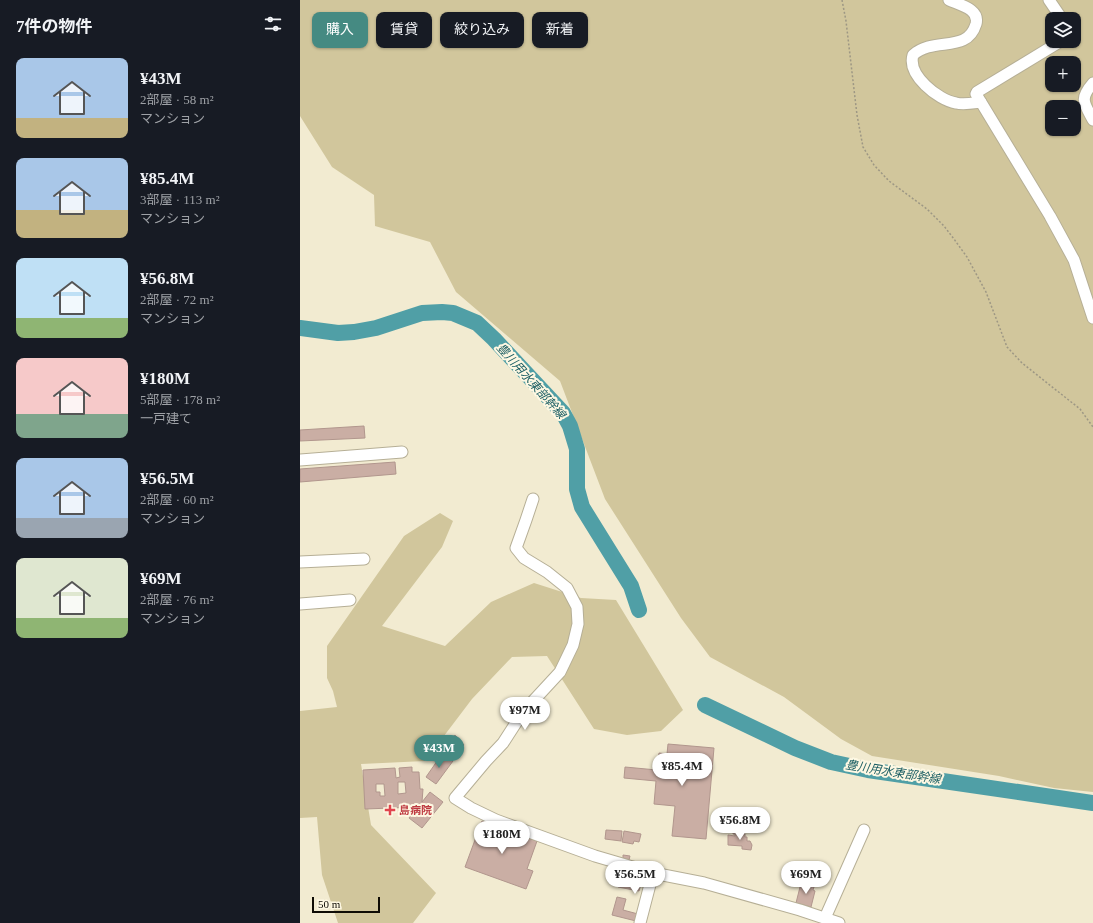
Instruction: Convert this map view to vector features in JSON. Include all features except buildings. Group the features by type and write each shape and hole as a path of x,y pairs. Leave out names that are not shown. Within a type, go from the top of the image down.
{"street":[{"path":"949,0 968,8 977,16 977,21 972,34 966,40 932,45 919,50 914,55 913,66 925,85 943,99 955,103 967,104 981,102"},
{"path":"1049,0 1057,12"},
{"path":"1049,48 976,94 1050,216 1074,260 1093,318"},
{"path":"1093,83 1086,92 1084,102 1093,120"},
{"path":"300,460 402,452"},
{"path":"533,498 516,548 524,558 547,572 567,588 577,607 578,624 573,645 560,672 524,712 502,743 455,798 471,808 496,820 564,846 653,873 704,883 839,923"},
{"path":"300,562 364,559"},
{"path":"300,604 350,600"},
{"path":"825,918 864,830"},
{"path":"640,923 653,873"}],"path":[{"path":"842,0 853,72 857,115 863,146 874,165 889,181 927,209 944,226 967,257 986,292 1007,347 1022,363 1080,409 1093,427"}],"shaded area":[{"path":"300,0 1093,0 1093,792 1054,788 999,776 872,756 841,739 784,697 710,657 681,618 605,499 560,381 456,292 430,242 375,226 374,195 332,167 300,116"},
{"path":"440,513 453,521 442,547 382,626 445,646 491,602 534,583 581,598 616,600 683,710 661,731 627,735 594,729 547,656 512,657 472,699 425,761 361,764 371,825 436,893 413,923 338,923 322,875 317,817 300,818 300,711 337,707 333,691 327,678 327,646 404,536"}],"waterway":[{"name":"豊川用水東部幹線","path":"300,328 338,333 354,332 376,328 422,313 442,312 453,313 477,323 494,339 563,413 570,426 577,449 577,489 582,507 631,586 639,610"},
{"name":"豊川用水東部幹線","path":"705,705 795,748 831,762 868,770 1093,803"}],"place":[{"name":"島病院","path":"390,810"}]}
